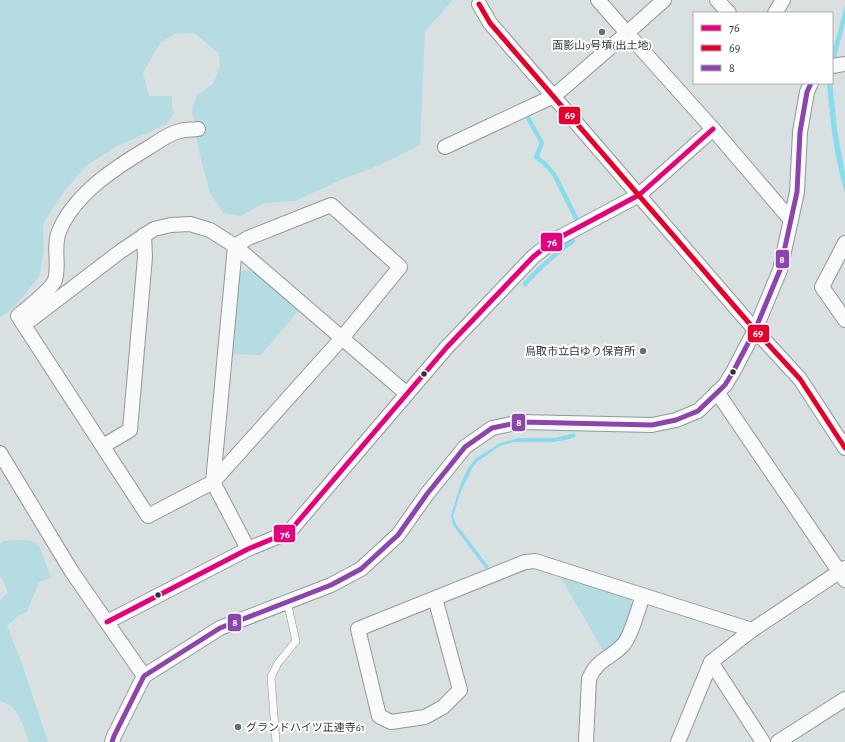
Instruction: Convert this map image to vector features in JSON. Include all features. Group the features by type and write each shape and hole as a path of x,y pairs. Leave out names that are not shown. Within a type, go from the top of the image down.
{"street":[{"path":"598,0 713,129 791,220"},
{"path":"445,147 554,96 664,0"},
{"path":"717,0 728,12"},
{"path":"776,12 783,0"},
{"path":"479,4 490,23 755,330 800,379 845,448"},
{"path":"833,66 845,64"},
{"path":"112,742 144,676 220,628 331,585 361,568 398,535 427,494 465,447 492,428 521,422 652,426 676,420 698,411 725,385 755,330 780,270 797,192 800,132 807,92 811,84"},
{"path":"198,129 179,131 159,141 118,166 92,188 70,210 59,230 55,248 55,280 51,286 18,316 148,516 213,482 342,338 400,268 331,205 248,238 235,246"},
{"path":"107,622 248,549 289,532 448,347 533,257 553,241 639,195 713,129"},
{"path":"24,325 144,235 154,229 171,225 190,224 210,230 235,246 407,394"},
{"path":"103,446 130,430 145,257 144,235"},
{"path":"845,243 822,287 845,320"},
{"path":"235,246 213,482 248,549"},
{"path":"678,742 711,662 752,630 843,573 717,392"},
{"path":"0,453 72,572 144,676"},
{"path":"435,598 460,690 443,707 425,717 391,722 379,716 358,629 435,598 525,562 535,561 752,630"},
{"path":"586,742 589,679 592,670 598,663 615,652 624,643 629,635 643,596"},
{"path":"711,662 763,742"},
{"path":"778,742 845,699"}],"lane":[{"path":"276,742 271,677 278,663 296,641 287,602"}],"shaded area":[{"path":"0,0 453,0 425,31 420,145 378,166 343,179 295,201 264,203 241,216 223,213 210,193 199,152 192,110 197,95 213,84 220,67 219,53 194,33 174,34 161,42 143,73 149,96 172,96 172,107 174,113 166,124 115,147 86,166 67,188 53,207 43,225 44,251 39,277 12,309 0,318"},
{"path":"244,270 255,271 299,310 261,355 230,354 238,277"},
{"path":"3,541 32,541 39,546 51,578 39,582 27,612 19,615 7,626 21,661 48,742 29,742 22,722 16,712 9,705 0,701 0,600 8,593 3,580 0,577 0,544"},
{"path":"560,576 630,598 634,607 620,641 604,652"}],"water":[{"path":"845,5 845,23 833,69 833,50"},
{"path":"827,84 832,84 837,129 845,174 845,193 835,152"},
{"path":"575,433 576,436 570,439 554,442 514,442 500,446 478,461 473,467 461,491 453,516 456,524 489,567 486,569 453,525 451,515 460,486 467,470 475,459 500,443 519,438 555,438"}],"waterway":[{"path":"527,116 542,143 536,157 554,174 576,218"},
{"path":"525,284 548,261 573,241"}],"transit line":[{"name":"69","path":"479,4 490,23 755,330 800,379 845,448"},
{"name":"8","path":"112,742 144,676 220,628 331,585 361,569 398,535 427,494 465,447 492,428 521,422 652,425 676,420 698,411 725,385 733,372 755,330 780,270 797,192 800,132 807,92 811,84"},
{"name":"76","path":"107,622 248,549 289,532 447,347 533,257 553,241 639,195 713,129"}],"place":[{"name":"面影山9号墳(出土地)","path":"602,32"},
{"name":"鳥取市立白ゆり保育所","path":"643,351"},
{"name":"グランドハイツ正連寺61","path":"238,727"}]}
